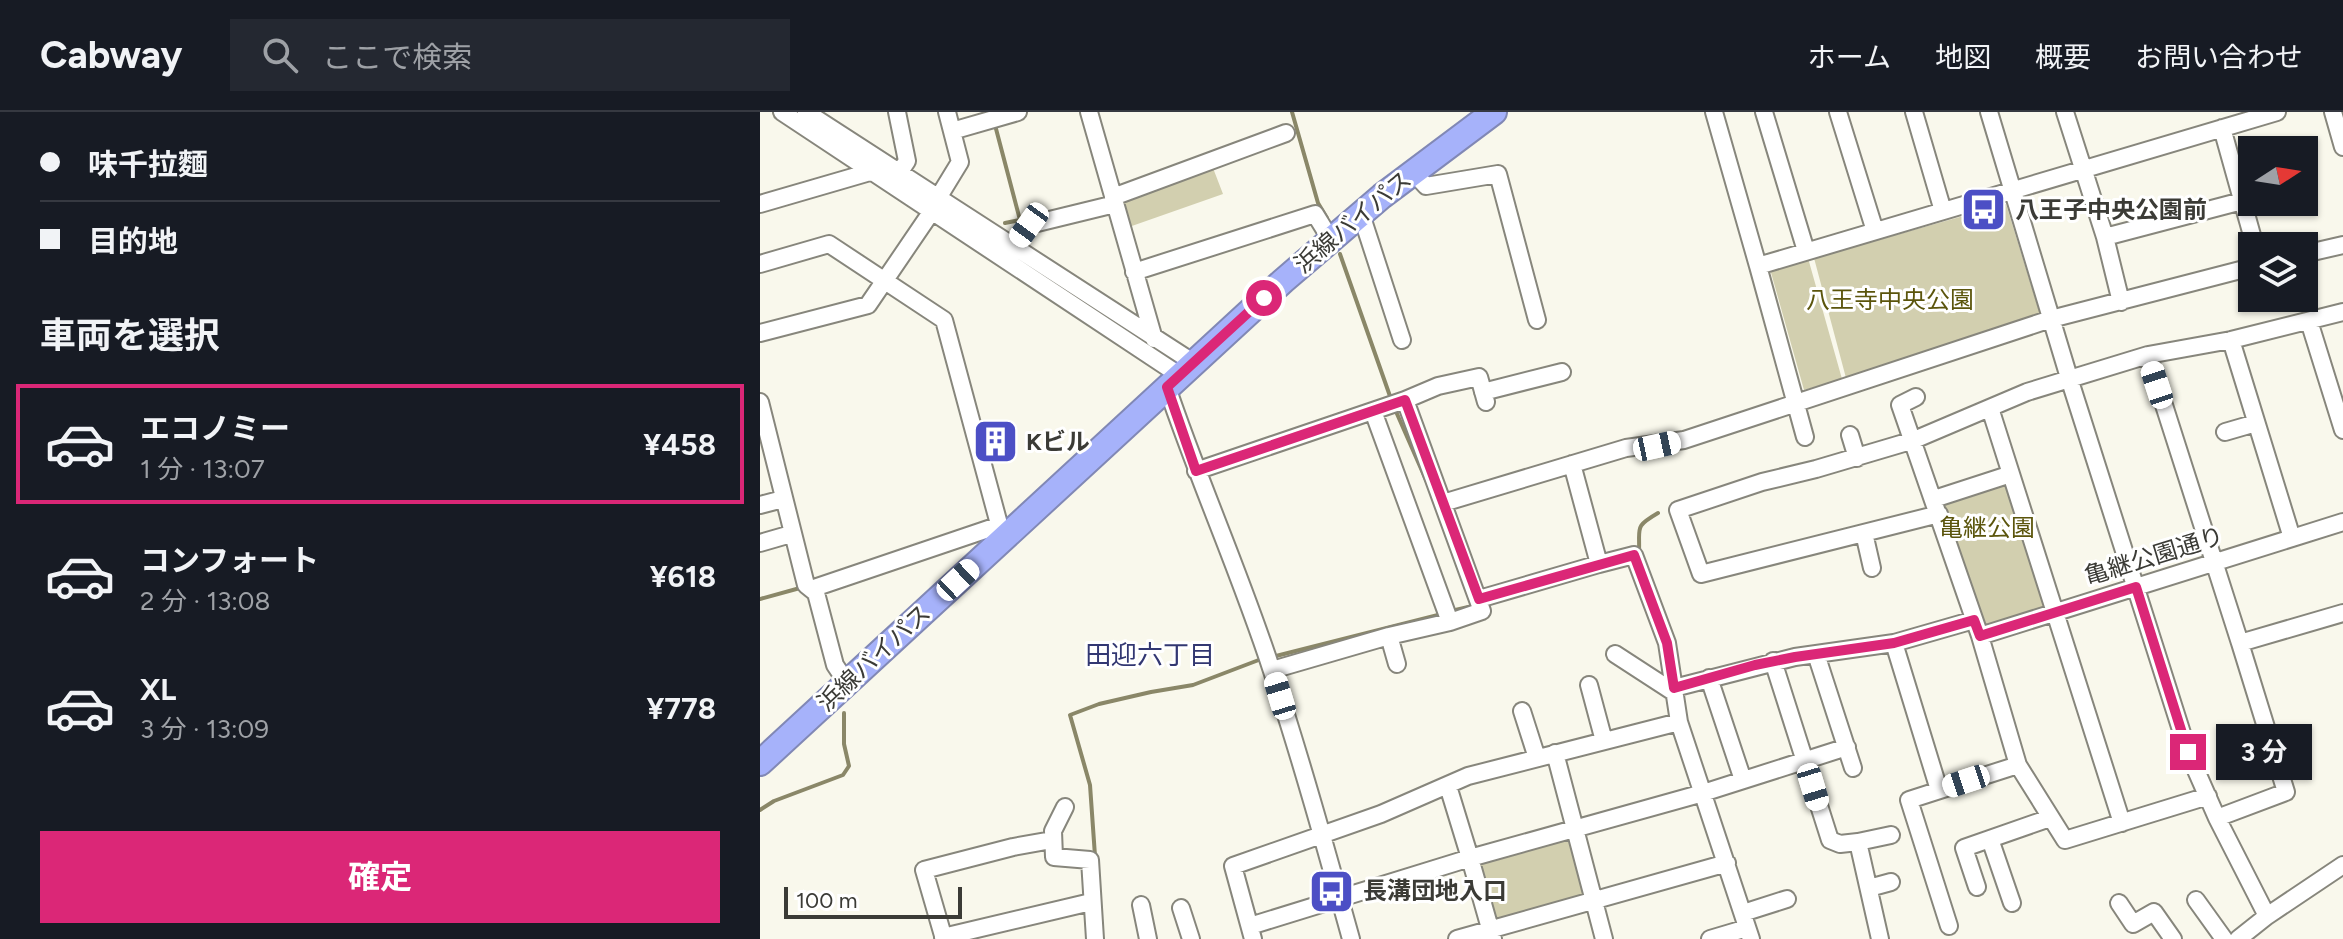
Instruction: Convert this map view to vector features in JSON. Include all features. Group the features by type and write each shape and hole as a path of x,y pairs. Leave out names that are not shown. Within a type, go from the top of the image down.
{"highway":[{"name":"浜線バイパス","path":"760,763 1002,532 1331,240 1413,172 1494,112"}],"street":[{"path":"782,112 870,172 1013,247 1154,339"},
{"path":"806,112 899,173 935,204 1180,375"},
{"path":"897,112 907,161 899,173"},
{"path":"760,333 868,305 960,162 947,112"},
{"path":"952,131 1018,112"},
{"path":"1089,112 1154,339 1180,375 1196,471 1272,670 1351,939"},
{"path":"1714,112 1805,437"},
{"path":"1764,112 1806,251"},
{"path":"1838,112 1875,231"},
{"path":"1914,112 1943,211"},
{"path":"1989,112 2070,381 2188,752 2217,818 2267,916"},
{"path":"2065,112 2105,237 2121,302"},
{"path":"1758,266 2258,115 2277,112"},
{"path":"2333,112 2343,147"},
{"path":"2222,128 2238,186"},
{"path":"1013,247 1029,225 1114,201 1286,133"},
{"path":"760,204 870,172"},
{"path":"1413,172 1426,186 1498,174 1537,320"},
{"path":"2105,237 2238,202"},
{"path":"1134,272 1315,214 1331,240"},
{"path":"1361,214 1402,340"},
{"path":"760,264 829,244 944,320 1002,532 811,589"},
{"path":"2318,251 2343,245"},
{"path":"1443,503 1626,448 1684,440 2051,319 2238,271"},
{"path":"2011,474 1864,533 1701,574 1678,510 1762,482 1914,440 2027,392 2148,355 2231,340 2343,312"},
{"path":"2309,321 2343,430"},
{"path":"2231,340 2292,538"},
{"path":"2148,355 2286,792 2217,818"},
{"path":"1196,471 1438,386 1479,377 1484,397 1562,372"},
{"path":"1916,397 1900,405 1977,628 2018,765 2065,840 2208,796"},
{"path":"1272,670 1482,611 1405,400"},
{"path":"760,402 806,585 816,593 835,665 847,683"},
{"path":"1990,408 2122,823"},
{"path":"1373,411 1450,622"},
{"path":"2225,432 2256,423"},
{"path":"1850,435 1857,458"},
{"path":"1572,464 1599,564"},
{"path":"760,505 783,499"},
{"name":"亀継公園通り","path":"1674,690 1773,661 1894,643 2056,612 2343,522"},
{"path":"1864,533 1872,568"},
{"path":"760,543 791,534"},
{"path":"1479,599 1634,555 1667,643 1679,722 1747,927"},
{"path":"2240,643 2343,613"},
{"path":"1389,636 1397,664"},
{"path":"1894,643 1939,790"},
{"path":"1615,654 1674,690"},
{"path":"1816,654 1853,768"},
{"path":"1773,661 1830,840 1840,844 1891,835"},
{"path":"1709,678 1743,780"},
{"path":"1589,685 1604,741"},
{"path":"1522,711 1537,758"},
{"path":"1679,722 1468,776 1381,814 1233,866 1252,933 1340,900 1470,858 1703,793 1847,747"},
{"path":"1555,753 1604,939"},
{"path":"1949,926 1909,800 2018,765"},
{"path":"1448,786 1492,934"},
{"path":"1065,807 1053,831 1054,857 1090,860 1095,939"},
{"path":"1977,887 1964,848 2050,818"},
{"path":"1990,839 2012,903"},
{"path":"1052,840 924,870 944,938 1091,902"},
{"path":"1858,842 1880,939"},
{"path":"1457,939 1492,934 1727,863"},
{"path":"2238,939 2343,865"},
{"path":"1869,888 1891,882"},
{"path":"1710,939 1747,927 1787,899"},
{"path":"2196,900 2224,939"},
{"path":"2119,903 2133,924 2154,912 2173,939"},
{"path":"1141,905 1148,939"},
{"path":"1181,908 1191,939"}],"green space":[{"path":"1213,168 1223,194 1129,227 1120,199"},
{"name":"八王寺中央公園","path":"2006,204 2040,314 1846,378 1814,258"},
{"path":"1808,258 1842,379 1804,390 1770,269"},
{"name":"亀継公園","path":"2010,480 2051,610 1982,631 1938,501"},
{"path":"1572,831 1588,897 1491,924 1473,860"}],"waterway":[{"path":"1292,112 1318,203 1327,218"},
{"path":"995,125 1020,220 1005,223"},
{"path":"1340,254 1391,399"},
{"path":"1394,407 1426,480"},
{"path":"1639,551 1640,528 1658,513"},
{"path":"760,599 800,588"},
{"path":"1451,611 1477,605"},
{"path":"1272,657 1442,614"},
{"path":"1095,856 1090,785 1070,715 1099,704 1193,685 1264,658"},
{"path":"760,810 774,801 843,775 849,766 844,744 844,713"}],"place":[{"name":"八王子中央公園前","path":"1984,210"},
{"name":"Kビル","path":"995,442"},
{"name":"長溝団地入口","path":"1332,891"}],"district":[{"name":"田迎六丁目","path":"1150,655"}],"route":[{"path":"1264,298 1167,387 1196,471 1405,400 1479,599 1634,555 1667,643 1674,688 1755,665 1894,643 1974,620 1980,636 2136,587 2188,752"}]}
